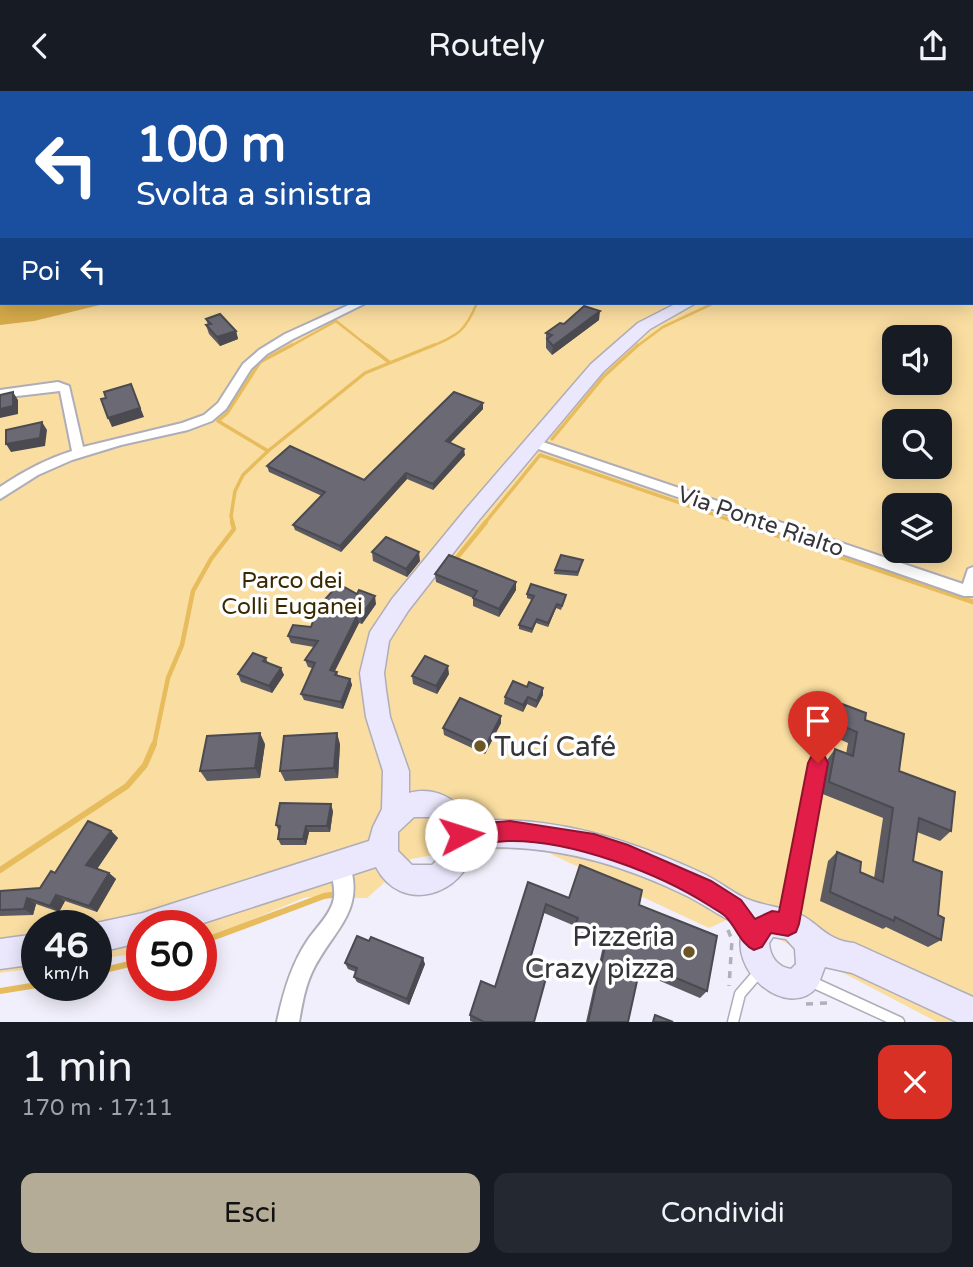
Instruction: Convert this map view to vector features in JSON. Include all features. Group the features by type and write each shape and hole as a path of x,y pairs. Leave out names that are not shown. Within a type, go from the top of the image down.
{"main road":[{"path":"395,815 396,771 378,717 372,673 378,639 400,605 609,356 645,325 684,305"},
{"path":"396,771 425,803"},
{"path":"425,803 445,809 453,816 461,835 461,846 451,867 432,879 409,879 391,866 383,851 384,835 395,815 404,808 425,803"},
{"path":"461,835 510,831 594,844 667,872 703,889 729,914 780,931 813,958 812,977"},
{"path":"195,910 383,851"},
{"path":"780,931 755,954 763,970 780,982 798,983 854,958 973,1013"},
{"path":"0,954 21,951"}],"street":[{"path":"0,494 26,474 78,451 185,426 209,417 217,412 244,369 259,355 357,305"},
{"path":"0,394 58,386 65,389 78,451"},
{"name":"Via Ponte Rialto","path":"534,443 969,592 973,573"},
{"path":"288,1022 295,990 307,960 345,904 347,890 340,864"}],"lane":[{"path":"780,931 823,736"},
{"path":"733,1022 740,991 763,970"},
{"path":"812,977 900,1022"}],"path":[{"path":"729,914 732,940 729,987 740,991"},
{"path":"812,977 828,1002"}],"green space":[{"name":"Parco dei Colli Euganei","path":"0,305 973,305 973,1022 937,1022 735,916 709,928 540,849 463,850 411,859 367,898 306,897 217,934 217,910 126,910 126,955 112,957 112,910 21,910 21,970 0,973"}],"shaded area":[{"path":"0,305 100,305 34,321 0,325"}],"building":[{"path":"584,306 600,311 553,346 547,339 552,335 546,333 560,323 564,324"},
{"path":"220,314 236,331 217,337 206,325 211,324 206,319"},
{"path":"131,384 140,408 108,418 101,399 106,398 104,392"},
{"path":"13,392 13,406 0,409 0,395"},
{"path":"454,392 483,403 446,441 464,449 433,484 406,473 340,546 293,525 325,492 267,466 290,446 364,480"},
{"path":"42,422 40,438 6,444 6,430"},
{"path":"386,537 419,552 406,569 372,552"},
{"path":"449,555 516,582 499,609 473,598 477,591 435,574"},
{"path":"561,555 583,560 578,572 555,570"},
{"path":"339,584 357,594 359,590 375,596 360,617 357,616 330,670 337,672 335,675 350,679 341,702 301,694 315,663 305,660 318,641 288,636 293,625 311,627 318,607"},
{"path":"531,584 566,595 562,606 557,604 548,623 537,619 532,629 519,625 534,596 527,594"},
{"path":"253,653 266,658 263,661 281,668 269,686 238,674"},
{"path":"425,656 448,666 436,686 412,676"},
{"path":"513,681 527,687 529,682 543,688 537,701 528,697 523,705 505,697"},
{"path":"460,698 501,716 485,747 443,728"},
{"path":"842,704 866,713 865,720 904,734 899,771 955,792 951,831 919,818 913,861 942,872 938,915 944,918 941,940 895,917 894,921 830,892 837,852 861,862 860,872 883,882 893,808 829,782 835,749 853,756 857,732 838,724"},
{"path":"260,733 255,768 200,771 207,736"},
{"path":"337,733 334,768 280,771 284,736"},
{"path":"280,803 331,804 327,826 306,826 303,839 278,839 280,826 276,825"},
{"path":"88,821 111,831 86,865 109,873 89,906 56,895 50,906 27,898 24,909 0,910 0,891 40,888 51,871 55,873"},
{"path":"580,865 642,890 639,905 717,936 707,991 641,963 628,1022 588,1022 607,938 575,925 578,918 546,904 530,959 549,967 534,1022 484,1022 470,1015 481,981 495,987 528,882 569,898"},
{"path":"357,936 369,941 371,937 423,958 407,999 354,977 357,968 345,963"},
{"path":"655,1015 673,1022 653,1022"}],"waterway":[{"path":"430,347 460,331 476,305"},
{"path":"636,347 663,327 710,305"},
{"path":"289,347 336,321 369,347"},
{"path":"268,451 218,421 227,413 260,362 292,345"},
{"path":"367,345 389,362"},
{"path":"268,451 365,373 434,345"},
{"path":"552,439 604,376 638,345"},
{"path":"233,524 231,516 235,491 243,475 268,451"},
{"path":"484,524 540,455 742,524"},
{"path":"154,745 168,678 182,645 193,591 211,559 234,529 232,522"},
{"path":"455,560 486,522"},
{"path":"737,522 973,602"},
{"path":"0,870 127,786 145,765 154,744"},
{"path":"217,936 324,896 338,894"},
{"path":"112,968 126,965"},
{"path":"0,991 21,988"}],"place":[{"name":"Tucí Café","path":"480,746"},
{"name":"Pizzeria Crazy pizza","path":"689,952"}],"route":[{"path":"461,835 510,831 533,833 594,844 628,856 703,889 734,908 754,939 764,925 772,922 788,924 818,763"}]}
